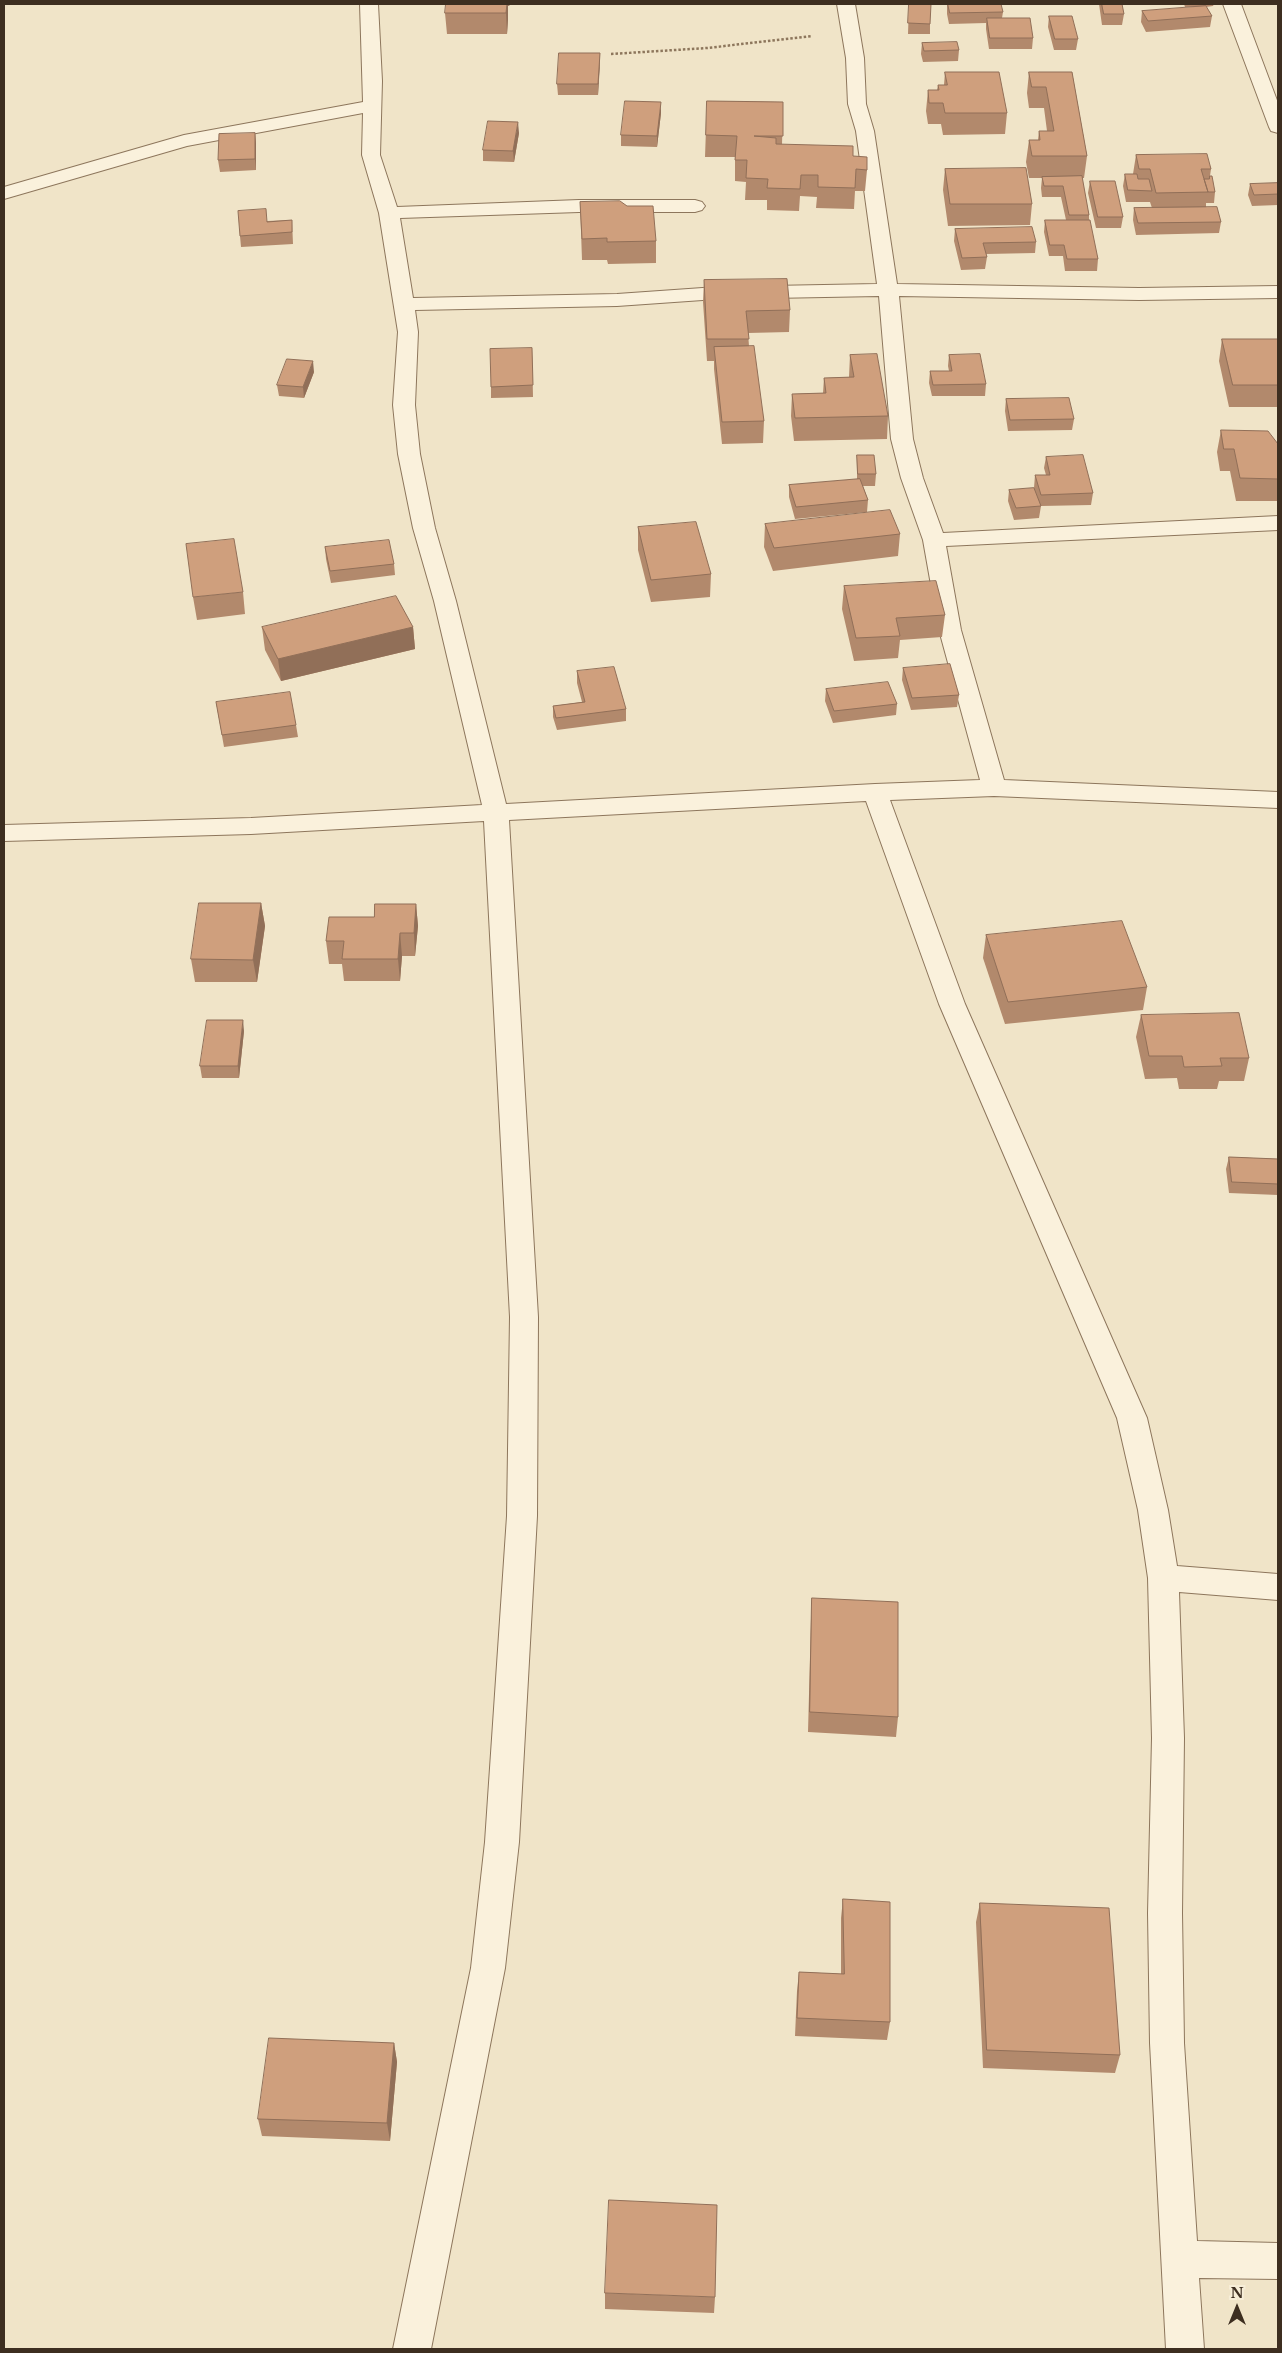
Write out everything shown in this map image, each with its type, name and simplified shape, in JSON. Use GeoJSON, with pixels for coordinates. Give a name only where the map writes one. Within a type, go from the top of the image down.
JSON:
{"type":"FeatureCollection","features":[{"type":"Feature","properties":{"kind":"street"},"geometry":{"type":"LineString","coordinates":[[369,4],[373,81],[371,155],[389,213],[402,304],[408,332],[404,405],[409,454],[424,528],[446,601],[496,813],[524,1317],[522,1516],[502,1842],[488,1968],[412,2349]]}},
{"type":"Feature","properties":{"kind":"street"},"geometry":{"type":"LineString","coordinates":[[846,4],[855,58],[858,104],[869,156],[888,290],[902,439],[912,478],[934,540],[950,630],[994,788]]}},
{"type":"Feature","properties":{"kind":"street"},"geometry":{"type":"LineString","coordinates":[[1232,4],[1278,127]]}},
{"type":"Feature","properties":{"kind":"street"},"geometry":{"type":"LineString","coordinates":[[4,193],[184,142],[372,106]]}},
{"type":"Feature","properties":{"kind":"street"},"geometry":{"type":"LineString","coordinates":[[389,213],[579,206],[695,206]]}},
{"type":"Feature","properties":{"kind":"street"},"geometry":{"type":"LineString","coordinates":[[402,304],[617,300],[717,293],[888,290],[1139,294],[1278,292]]}},
{"type":"Feature","properties":{"kind":"street"},"geometry":{"type":"LineString","coordinates":[[934,540],[1278,524]]}},
{"type":"Feature","properties":{"kind":"street"},"geometry":{"type":"LineString","coordinates":[[4,833],[251,826],[875,792],[994,788],[1278,800]]}},
{"type":"Feature","properties":{"kind":"street"},"geometry":{"type":"LineString","coordinates":[[875,792],[952,1004],[1132,1418],[1154,1510],[1163,1578],[1168,1738],[1165,1912],[1167,2042],[1185,2349]]}},
{"type":"Feature","properties":{"kind":"street"},"geometry":{"type":"LineString","coordinates":[[1163,1578],[1278,1587]]}},
{"type":"Feature","properties":{"kind":"street"},"geometry":{"type":"LineString","coordinates":[[1180,2259],[1278,2261]]}},
{"type":"Feature","properties":{"kind":"path"},"geometry":{"type":"LineString","coordinates":[[611,54],[707,48],[850,32]]}},
{"type":"Feature","properties":{"kind":"building"},"geometry":{"type":"Polygon","coordinates":[[[446,4],[507,4],[506,13],[445,13],[446,4]]]}},
{"type":"Feature","properties":{"kind":"building"},"geometry":{"type":"Polygon","coordinates":[[[909,4],[931,4],[930,24],[908,23],[909,4]]]}},
{"type":"Feature","properties":{"kind":"building"},"geometry":{"type":"Polygon","coordinates":[[[948,4],[1001,4],[1003,12],[950,13],[948,4]]]}},
{"type":"Feature","properties":{"kind":"building"},"geometry":{"type":"Polygon","coordinates":[[[1102,4],[1122,4],[1124,14],[1104,14],[1102,4]]]}},
{"type":"Feature","properties":{"kind":"building"},"geometry":{"type":"Polygon","coordinates":[[[1206,6],[1212,16],[1148,21],[1142,11],[1206,6]]]}},
{"type":"Feature","properties":{"kind":"building"},"geometry":{"type":"Polygon","coordinates":[[[1049,16],[1072,16],[1078,39],[1055,39],[1049,16]]]}},
{"type":"Feature","properties":{"kind":"building"},"geometry":{"type":"Polygon","coordinates":[[[987,18],[1030,18],[1033,38],[990,38],[987,18]]]}},
{"type":"Feature","properties":{"kind":"building"},"geometry":{"type":"Polygon","coordinates":[[[957,42],[959,50],[924,51],[922,43],[957,42]]]}},
{"type":"Feature","properties":{"kind":"building"},"geometry":{"type":"Polygon","coordinates":[[[559,53],[600,53],[598,84],[557,84],[559,53]]]}},
{"type":"Feature","properties":{"kind":"building"},"geometry":{"type":"Polygon","coordinates":[[[945,72],[999,72],[1007,113],[945,113],[943,103],[929,103],[928,90],[939,90],[938,85],[947,85],[945,72]]]}},
{"type":"Feature","properties":{"kind":"building"},"geometry":{"type":"Polygon","coordinates":[[[1029,72],[1072,72],[1087,156],[1032,156],[1029,140],[1040,140],[1039,131],[1054,131],[1046,87],[1032,87],[1029,72]]]}},
{"type":"Feature","properties":{"kind":"building"},"geometry":{"type":"Polygon","coordinates":[[[625,101],[661,102],[657,136],[621,135],[625,101]]]}},
{"type":"Feature","properties":{"kind":"building"},"geometry":{"type":"Polygon","coordinates":[[[707,101],[783,102],[783,136],[754,136],[776,138],[776,144],[853,146],[853,156],[867,157],[867,170],[856,169],[855,188],[818,187],[818,175],[801,175],[800,189],[767,188],[768,179],[746,178],[747,160],[735,160],[737,136],[706,135],[707,101]]]}},
{"type":"Feature","properties":{"kind":"building"},"geometry":{"type":"Polygon","coordinates":[[[488,121],[518,122],[513,151],[483,150],[488,121]]]}},
{"type":"Feature","properties":{"kind":"building"},"geometry":{"type":"Polygon","coordinates":[[[255,133],[255,159],[218,160],[219,134],[255,133]]]}},
{"type":"Feature","properties":{"kind":"building"},"geometry":{"type":"Polygon","coordinates":[[[1207,154],[1211,169],[1201,169],[1208,192],[1156,193],[1150,169],[1139,169],[1136,155],[1207,154]]]}},
{"type":"Feature","properties":{"kind":"building"},"geometry":{"type":"Polygon","coordinates":[[[1026,168],[1032,204],[950,204],[945,169],[1026,168]]]}},
{"type":"Feature","properties":{"kind":"building"},"geometry":{"type":"Polygon","coordinates":[[[1125,174],[1137,174],[1138,179],[1149,179],[1152,191],[1128,190],[1125,174]]]}},
{"type":"Feature","properties":{"kind":"building"},"geometry":{"type":"Polygon","coordinates":[[[1082,176],[1089,215],[1069,215],[1063,186],[1044,186],[1042,177],[1082,176]]]}},
{"type":"Feature","properties":{"kind":"building"},"geometry":{"type":"Polygon","coordinates":[[[1212,176],[1215,192],[1208,192],[1204,179],[1209,179],[1212,176]]]}},
{"type":"Feature","properties":{"kind":"building"},"geometry":{"type":"Polygon","coordinates":[[[1090,181],[1115,181],[1123,217],[1098,217],[1090,181]]]}},
{"type":"Feature","properties":{"kind":"building"},"geometry":{"type":"Polygon","coordinates":[[[1278,183],[1278,194],[1254,195],[1250,184],[1278,183]]]}},
{"type":"Feature","properties":{"kind":"building"},"geometry":{"type":"Polygon","coordinates":[[[620,201],[627,206],[653,206],[656,241],[607,242],[607,238],[582,239],[580,202],[620,201]]]}},
{"type":"Feature","properties":{"kind":"building"},"geometry":{"type":"Polygon","coordinates":[[[1217,207],[1221,222],[1138,223],[1134,208],[1217,207]]]}},
{"type":"Feature","properties":{"kind":"building"},"geometry":{"type":"Polygon","coordinates":[[[266,209],[267,222],[292,220],[292,232],[240,236],[238,211],[266,209]]]}},
{"type":"Feature","properties":{"kind":"building"},"geometry":{"type":"Polygon","coordinates":[[[1045,220],[1090,220],[1098,259],[1067,259],[1064,245],[1050,245],[1045,220]]]}},
{"type":"Feature","properties":{"kind":"building"},"geometry":{"type":"Polygon","coordinates":[[[1032,227],[1036,242],[983,243],[987,257],[962,258],[955,229],[1032,227]]]}},
{"type":"Feature","properties":{"kind":"building"},"geometry":{"type":"Polygon","coordinates":[[[787,279],[790,310],[746,311],[749,339],[707,339],[704,280],[787,279]]]}},
{"type":"Feature","properties":{"kind":"building"},"geometry":{"type":"Polygon","coordinates":[[[1222,339],[1278,339],[1278,385],[1233,385],[1222,339]]]}},
{"type":"Feature","properties":{"kind":"building"},"geometry":{"type":"Polygon","coordinates":[[[754,346],[764,421],[722,422],[714,347],[754,346]]]}},
{"type":"Feature","properties":{"kind":"building"},"geometry":{"type":"Polygon","coordinates":[[[532,348],[533,385],[491,387],[490,349],[532,348]]]}},
{"type":"Feature","properties":{"kind":"building"},"geometry":{"type":"Polygon","coordinates":[[[877,354],[888,416],[795,418],[792,394],[826,393],[824,378],[854,377],[850,355],[877,354]]]}},
{"type":"Feature","properties":{"kind":"building"},"geometry":{"type":"Polygon","coordinates":[[[980,354],[986,384],[933,385],[930,371],[952,371],[949,355],[980,354]]]}},
{"type":"Feature","properties":{"kind":"building"},"geometry":{"type":"Polygon","coordinates":[[[287,359],[313,361],[303,387],[277,385],[287,359]]]}},
{"type":"Feature","properties":{"kind":"building"},"geometry":{"type":"Polygon","coordinates":[[[1069,398],[1074,419],[1010,420],[1006,399],[1069,398]]]}},
{"type":"Feature","properties":{"kind":"building"},"geometry":{"type":"Polygon","coordinates":[[[1221,430],[1268,431],[1278,444],[1278,479],[1240,478],[1234,449],[1224,449],[1221,430]]]}},
{"type":"Feature","properties":{"kind":"building"},"geometry":{"type":"Polygon","coordinates":[[[857,455],[874,455],[876,474],[858,474],[857,455]]]}},
{"type":"Feature","properties":{"kind":"building"},"geometry":{"type":"Polygon","coordinates":[[[1083,455],[1093,493],[1041,495],[1035,475],[1050,475],[1046,457],[1083,455]]]}},
{"type":"Feature","properties":{"kind":"building"},"geometry":{"type":"Polygon","coordinates":[[[860,479],[868,500],[796,507],[789,485],[860,479]]]}},
{"type":"Feature","properties":{"kind":"building"},"geometry":{"type":"Polygon","coordinates":[[[1034,488],[1041,506],[1016,508],[1009,490],[1034,488]]]}},
{"type":"Feature","properties":{"kind":"building"},"geometry":{"type":"Polygon","coordinates":[[[890,510],[900,534],[774,548],[765,524],[890,510]]]}},
{"type":"Feature","properties":{"kind":"building"},"geometry":{"type":"Polygon","coordinates":[[[696,522],[711,574],[651,580],[638,527],[696,522]]]}},
{"type":"Feature","properties":{"kind":"building"},"geometry":{"type":"Polygon","coordinates":[[[234,539],[243,592],[193,597],[186,544],[234,539]]]}},
{"type":"Feature","properties":{"kind":"building"},"geometry":{"type":"Polygon","coordinates":[[[389,540],[394,564],[330,571],[325,547],[389,540]]]}},
{"type":"Feature","properties":{"kind":"building"},"geometry":{"type":"Polygon","coordinates":[[[936,581],[945,615],[896,618],[900,636],[856,638],[844,586],[936,581]]]}},
{"type":"Feature","properties":{"kind":"building"},"geometry":{"type":"Polygon","coordinates":[[[396,596],[413,627],[278,659],[262,627],[396,596]]]}},
{"type":"Feature","properties":{"kind":"building"},"geometry":{"type":"Polygon","coordinates":[[[950,664],[959,695],[912,698],[903,668],[950,664]]]}},
{"type":"Feature","properties":{"kind":"building"},"geometry":{"type":"Polygon","coordinates":[[[614,667],[626,709],[556,718],[553,706],[585,702],[577,671],[614,667]]]}},
{"type":"Feature","properties":{"kind":"building"},"geometry":{"type":"Polygon","coordinates":[[[888,682],[897,704],[834,711],[826,689],[888,682]]]}},
{"type":"Feature","properties":{"kind":"building"},"geometry":{"type":"Polygon","coordinates":[[[290,692],[296,725],[222,735],[216,702],[290,692]]]}},
{"type":"Feature","properties":{"kind":"building"},"geometry":{"type":"Polygon","coordinates":[[[199,903],[261,903],[253,960],[191,959],[199,903]]]}},
{"type":"Feature","properties":{"kind":"building"},"geometry":{"type":"Polygon","coordinates":[[[375,904],[416,904],[414,933],[400,933],[398,959],[342,959],[344,941],[326,941],[329,917],[374,917],[375,904]]]}},
{"type":"Feature","properties":{"kind":"building"},"geometry":{"type":"Polygon","coordinates":[[[1122,921],[1147,987],[1008,1002],[986,935],[1122,921]]]}},
{"type":"Feature","properties":{"kind":"building"},"geometry":{"type":"Polygon","coordinates":[[[1239,1013],[1249,1058],[1220,1058],[1222,1066],[1184,1067],[1182,1056],[1149,1056],[1141,1015],[1239,1013]]]}},
{"type":"Feature","properties":{"kind":"building"},"geometry":{"type":"Polygon","coordinates":[[[207,1020],[243,1020],[238,1066],[200,1066],[207,1020]]]}},
{"type":"Feature","properties":{"kind":"building"},"geometry":{"type":"Polygon","coordinates":[[[1229,1157],[1278,1159],[1278,1184],[1232,1182],[1229,1157]]]}},
{"type":"Feature","properties":{"kind":"building"},"geometry":{"type":"Polygon","coordinates":[[[812,1598],[898,1602],[898,1717],[810,1712],[812,1598]]]}},
{"type":"Feature","properties":{"kind":"building"},"geometry":{"type":"Polygon","coordinates":[[[843,1899],[890,1902],[890,2022],[797,2018],[799,1972],[844,1974],[843,1899]]]}},
{"type":"Feature","properties":{"kind":"building"},"geometry":{"type":"Polygon","coordinates":[[[980,1903],[1109,1908],[1120,2055],[987,2050],[980,1903]]]}},
{"type":"Feature","properties":{"kind":"building"},"geometry":{"type":"Polygon","coordinates":[[[269,2038],[394,2043],[387,2123],[258,2119],[269,2038]]]}},
{"type":"Feature","properties":{"kind":"building"},"geometry":{"type":"Polygon","coordinates":[[[609,2200],[717,2205],[715,2297],[605,2293],[609,2200]]]}}]}
